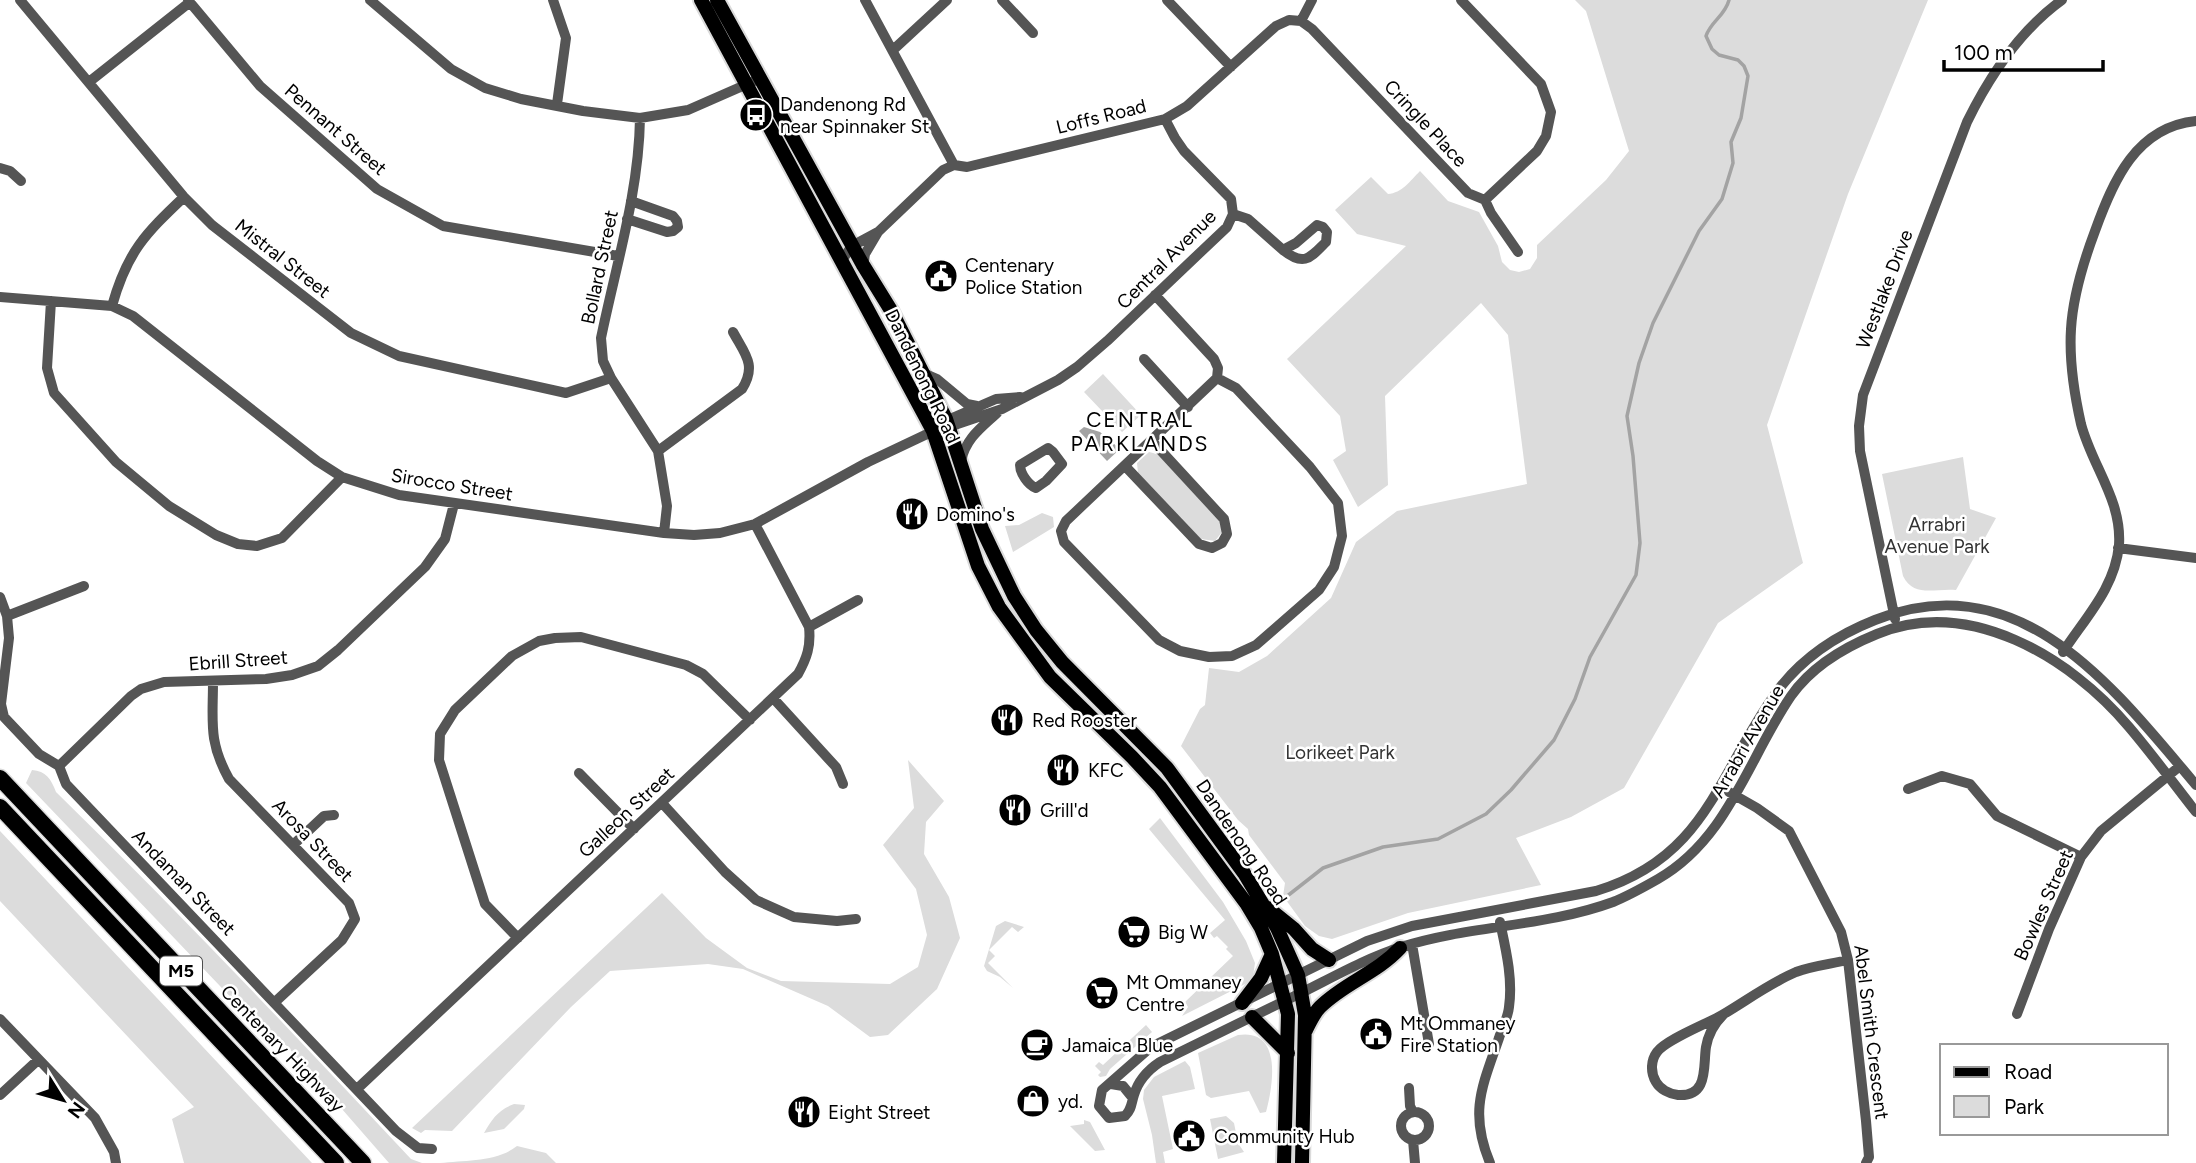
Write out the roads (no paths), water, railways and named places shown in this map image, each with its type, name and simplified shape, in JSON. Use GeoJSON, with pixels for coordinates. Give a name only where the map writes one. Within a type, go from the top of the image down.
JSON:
{"type":"FeatureCollection","features":[{"type":"Feature","properties":{"kind":"highway","name":"Centenary Highway"},"geometry":{"type":"LineString","coordinates":[[0,778],[363,1163]]}},
{"type":"Feature","properties":{"kind":"highway","name":"Centenary Highway"},"geometry":{"type":"LineString","coordinates":[[0,807],[336,1163]]}},
{"type":"Feature","properties":{"kind":"main road","name":"Dandenong Road"},"geometry":{"type":"LineString","coordinates":[[701,0],[933,431],[978,566],[999,607],[1050,677],[1160,787],[1247,903],[1272,954],[1281,984],[1279,1004],[1288,1014],[1284,1163]]}},
{"type":"Feature","properties":{"kind":"main road","name":"Dandenong Road"},"geometry":{"type":"LineString","coordinates":[[717,0],[852,246],[892,312],[948,424],[982,529],[1005,580],[1036,630],[1062,662],[1167,768],[1244,873],[1293,960],[1302,992],[1306,1030],[1302,1163]]}},
{"type":"Feature","properties":{"kind":"main road"},"geometry":{"type":"LineString","coordinates":[[1262,902],[1294,929],[1312,949],[1329,960]]}},
{"type":"Feature","properties":{"kind":"main road"},"geometry":{"type":"LineString","coordinates":[[1306,1030],[1318,1008],[1343,987],[1386,963],[1406,946]]}},
{"type":"Feature","properties":{"kind":"main road"},"geometry":{"type":"LineString","coordinates":[[1242,1003],[1261,978],[1272,954]]}},
{"type":"Feature","properties":{"kind":"main road"},"geometry":{"type":"LineString","coordinates":[[1252,1017],[1288,1053]]}},
{"type":"Feature","properties":{"kind":"street","name":"Mistral Street"},"geometry":{"type":"LineString","coordinates":[[20,0],[184,197],[212,225],[351,333],[399,356],[565,393],[586,388],[611,377]]}},
{"type":"Feature","properties":{"kind":"street"},"geometry":{"type":"LineString","coordinates":[[370,0],[451,69],[485,88],[520,99],[639,118],[688,110],[761,78]]}},
{"type":"Feature","properties":{"kind":"street"},"geometry":{"type":"LineString","coordinates":[[553,0],[566,38],[556,104]]}},
{"type":"Feature","properties":{"kind":"street"},"geometry":{"type":"LineString","coordinates":[[842,260],[852,246],[878,232],[943,170],[954,165],[865,0]]}},
{"type":"Feature","properties":{"kind":"street"},"geometry":{"type":"LineString","coordinates":[[893,50],[947,0]]}},
{"type":"Feature","properties":{"kind":"street"},"geometry":{"type":"LineString","coordinates":[[1002,0],[1033,33]]}},
{"type":"Feature","properties":{"kind":"street"},"geometry":{"type":"LineString","coordinates":[[1167,0],[1231,67]]}},
{"type":"Feature","properties":{"kind":"street"},"geometry":{"type":"LineString","coordinates":[[1301,21],[1312,0]]}},
{"type":"Feature","properties":{"kind":"street"},"geometry":{"type":"LineString","coordinates":[[1461,0],[1541,84],[1551,112],[1546,136],[1536,151],[1486,200]]}},
{"type":"Feature","properties":{"kind":"street","name":"Westlake Drive"},"geometry":{"type":"LineString","coordinates":[[1896,626],[1860,451],[1859,426],[1863,396],[1960,141],[1982,92],[2014,45],[2062,0]]}},
{"type":"Feature","properties":{"kind":"street"},"geometry":{"type":"LineString","coordinates":[[89,82],[189,1]]}},
{"type":"Feature","properties":{"kind":"street","name":"Pennant Street"},"geometry":{"type":"LineString","coordinates":[[189,1],[260,86],[377,189],[443,226],[618,256]]}},
{"type":"Feature","properties":{"kind":"street","name":"Loffs Road"},"geometry":{"type":"LineString","coordinates":[[954,165],[967,167],[1165,119],[1187,106],[1276,26],[1289,20],[1301,21]]}},
{"type":"Feature","properties":{"kind":"street","name":"Cringle Place"},"geometry":{"type":"LineString","coordinates":[[1301,21],[1312,29],[1468,193],[1486,200],[1491,214],[1518,252]]}},
{"type":"Feature","properties":{"kind":"street","name":"Bollard Street"},"geometry":{"type":"LineString","coordinates":[[639,118],[639,147],[631,201],[601,338],[603,361],[611,377],[658,451],[667,506],[664,533]]}},
{"type":"Feature","properties":{"kind":"street","name":"Central Avenue"},"geometry":{"type":"LineString","coordinates":[[961,461],[969,438],[1002,409],[1077,367],[1227,227],[1233,214],[1231,200],[1184,151],[1165,119]]}},
{"type":"Feature","properties":{"kind":"street"},"geometry":{"type":"LineString","coordinates":[[2056,664],[2106,591],[2118,548],[2116,510],[2085,437],[2071,368],[2073,307],[2087,251],[2119,172],[2129,158],[2147,140],[2182,122],[2196,121]]}},
{"type":"Feature","properties":{"kind":"street"},"geometry":{"type":"LineString","coordinates":[[0,168],[10,171],[21,181]]}},
{"type":"Feature","properties":{"kind":"street"},"geometry":{"type":"LineString","coordinates":[[112,306],[119,281],[132,252],[149,230],[184,197]]}},
{"type":"Feature","properties":{"kind":"street"},"geometry":{"type":"LineString","coordinates":[[627,219],[667,232],[678,227],[673,216],[631,201]]}},
{"type":"Feature","properties":{"kind":"street"},"geometry":{"type":"LineString","coordinates":[[1233,214],[1248,219],[1283,250]]}},
{"type":"Feature","properties":{"kind":"street"},"geometry":{"type":"LineString","coordinates":[[863,265],[865,254],[878,232]]}},
{"type":"Feature","properties":{"kind":"street"},"geometry":{"type":"LineString","coordinates":[[1155,295],[1214,359],[1217,378],[1066,521],[1061,531],[1064,542],[1159,640],[1180,652],[1209,657],[1232,656],[1256,645],[1319,590],[1334,567],[1342,536],[1338,503],[1310,467],[1236,388],[1217,378]]}},
{"type":"Feature","properties":{"kind":"street","name":"Sirocco Street"},"geometry":{"type":"LineString","coordinates":[[0,298],[112,306],[133,316],[317,461],[342,477],[399,495],[454,504],[664,533],[720,533],[755,524],[868,462],[933,431]]}},
{"type":"Feature","properties":{"kind":"street"},"geometry":{"type":"LineString","coordinates":[[51,301],[47,368],[54,393],[116,462],[169,506],[216,535],[238,544],[257,546],[282,538],[342,477]]}},
{"type":"Feature","properties":{"kind":"street"},"geometry":{"type":"LineString","coordinates":[[658,451],[742,389],[748,380],[751,366],[733,332]]}},
{"type":"Feature","properties":{"kind":"street"},"geometry":{"type":"LineString","coordinates":[[1140,356],[1188,407]]}},
{"type":"Feature","properties":{"kind":"street"},"geometry":{"type":"LineString","coordinates":[[921,372],[937,379],[967,404],[978,406]]}},
{"type":"Feature","properties":{"kind":"street","name":"Central Avenue"},"geometry":{"type":"LineString","coordinates":[[933,431],[996,399],[1025,396]]}},
{"type":"Feature","properties":{"kind":"street","name":"Central Avenue"},"geometry":{"type":"LineString","coordinates":[[948,424],[1002,409]]}},
{"type":"Feature","properties":{"kind":"street"},"geometry":{"type":"LineString","coordinates":[[1125,466],[1199,544],[1212,548],[1222,543],[1227,534],[1224,519],[1152,442]]}},
{"type":"Feature","properties":{"kind":"street","name":"Ebrill Street"},"geometry":{"type":"LineString","coordinates":[[59,766],[141,689],[164,682],[266,679],[292,675],[318,666],[431,561],[445,539],[454,504]]}},
{"type":"Feature","properties":{"kind":"street"},"geometry":{"type":"LineString","coordinates":[[755,524],[809,627],[858,600]]}},
{"type":"Feature","properties":{"kind":"street"},"geometry":{"type":"LineString","coordinates":[[2118,548],[2196,558]]}},
{"type":"Feature","properties":{"kind":"street"},"geometry":{"type":"LineString","coordinates":[[7,616],[84,586]]}},
{"type":"Feature","properties":{"kind":"street","name":"Andaman Street"},"geometry":{"type":"LineString","coordinates":[[0,597],[7,616],[9,638],[1,704],[4,717],[38,754],[59,766],[66,784],[405,1139],[418,1148],[432,1149]]}},
{"type":"Feature","properties":{"kind":"street","name":"Arrabri Avenue"},"geometry":{"type":"LineString","coordinates":[[1111,1084],[1150,1047],[1367,942],[1401,929],[1588,893],[1637,875],[1659,861],[1690,833],[1721,787],[1777,692],[1803,663],[1842,635],[1894,612],[1928,606],[1962,606],[1991,611],[2027,625],[2102,677],[2196,785]]}},
{"type":"Feature","properties":{"kind":"street","name":"Arrabri Avenue"},"geometry":{"type":"LineString","coordinates":[[1132,1097],[1147,1071],[1160,1062],[1302,992],[1406,946],[1431,938],[1576,912],[1614,902],[1659,878],[1686,859],[1711,834],[1774,722],[1794,692],[1821,666],[1850,645],[1896,626],[1928,621],[1965,623],[2000,632],[2056,664],[2083,683],[2121,718],[2196,812]]}},
{"type":"Feature","properties":{"kind":"street","name":"Galleon Street"},"geometry":{"type":"LineString","coordinates":[[357,1089],[797,674],[807,658],[811,640],[809,627]]}},
{"type":"Feature","properties":{"kind":"street"},"geometry":{"type":"LineString","coordinates":[[518,938],[485,904],[439,760],[438,748],[446,721],[502,665],[512,656],[539,641],[581,637],[695,669],[750,720]]}},
{"type":"Feature","properties":{"kind":"street","name":"Arosa Street"},"geometry":{"type":"LineString","coordinates":[[213,681],[213,738],[217,757],[229,779],[349,903],[355,919],[342,940],[275,1002]]}},
{"type":"Feature","properties":{"kind":"street"},"geometry":{"type":"LineString","coordinates":[[773,698],[836,768],[843,784]]}},
{"type":"Feature","properties":{"kind":"street","name":"Bowles Street"},"geometry":{"type":"LineString","coordinates":[[2017,1014],[2049,929],[2081,857],[2101,831],[2180,766]]}},
{"type":"Feature","properties":{"kind":"street"},"geometry":{"type":"LineString","coordinates":[[579,773],[634,830]]}},
{"type":"Feature","properties":{"kind":"street"},"geometry":{"type":"LineString","coordinates":[[1908,789],[1942,776],[1970,784],[1997,816],[2081,857]]}},
{"type":"Feature","properties":{"kind":"street","name":"Abel Smith Crescent"},"geometry":{"type":"LineString","coordinates":[[1721,787],[1789,831],[1837,920],[1848,960],[1866,1121],[1869,1157],[1866,1163]]}},
{"type":"Feature","properties":{"kind":"street"},"geometry":{"type":"LineString","coordinates":[[662,803],[725,872],[756,900],[794,917],[837,921],[856,919]]}},
{"type":"Feature","properties":{"kind":"street"},"geometry":{"type":"LineString","coordinates":[[293,845],[324,816],[334,815]]}},
{"type":"Feature","properties":{"kind":"street"},"geometry":{"type":"LineString","coordinates":[[1490,1163],[1483,1146],[1478,1120],[1481,1086],[1509,1009],[1509,964],[1498,909]]}},
{"type":"Feature","properties":{"kind":"street"},"geometry":{"type":"LineString","coordinates":[[1406,946],[1429,1044]]}},
{"type":"Feature","properties":{"kind":"street"},"geometry":{"type":"LineString","coordinates":[[1723,1015],[1709,1036],[1705,1053],[1706,1070],[1700,1085],[1682,1095],[1662,1089],[1656,1083],[1652,1071],[1653,1060],[1658,1051],[1798,971],[1848,960]]}},
{"type":"Feature","properties":{"kind":"street"},"geometry":{"type":"LineString","coordinates":[[0,1019],[95,1118],[114,1152],[116,1163]]}},
{"type":"Feature","properties":{"kind":"street"},"geometry":{"type":"LineString","coordinates":[[0,1095],[38,1060]]}},
{"type":"Feature","properties":{"kind":"street"},"geometry":{"type":"LineString","coordinates":[[1111,1084],[1124,1086],[1132,1097],[1132,1108],[1125,1116],[1115,1119],[1109,1118],[1101,1111],[1098,1101],[1102,1090],[1111,1084]]}},
{"type":"Feature","properties":{"kind":"street"},"geometry":{"type":"LineString","coordinates":[[1409,1088],[1413,1112]]}},
{"type":"Feature","properties":{"kind":"street"},"geometry":{"type":"LineString","coordinates":[[1413,1112],[1422,1114],[1429,1125],[1424,1137],[1413,1140],[1404,1134],[1401,1125],[1405,1116],[1413,1112]]}},
{"type":"Feature","properties":{"kind":"street"},"geometry":{"type":"LineString","coordinates":[[1413,1140],[1415,1163]]}},
{"type":"Feature","properties":{"kind":"waterway"},"geometry":{"type":"LineString","coordinates":[[1286,897],[1323,868],[1383,847],[1438,839],[1486,814],[1511,790],[1554,740],[1575,699],[1590,657],[1636,575],[1640,543],[1627,416],[1639,363],[1653,323],[1699,231],[1722,199],[1733,163],[1731,142],[1741,118],[1748,76],[1738,60],[1719,55],[1712,49],[1706,36],[1729,0]]}},
{"type":"Feature","properties":{"kind":"place","name":"Dandenong Rd near Spinnaker St"},"geometry":{"type":"Point","coordinates":[756,115]}},
{"type":"Feature","properties":{"kind":"place","name":"Centenary Police Station"},"geometry":{"type":"Point","coordinates":[941,276]}},
{"type":"Feature","properties":{"kind":"place","name":"Domino's"},"geometry":{"type":"Point","coordinates":[912,514]}},
{"type":"Feature","properties":{"kind":"place","name":"Red Rooster"},"geometry":{"type":"Point","coordinates":[1007,720]}},
{"type":"Feature","properties":{"kind":"place","name":"KFC"},"geometry":{"type":"Point","coordinates":[1063,770]}},
{"type":"Feature","properties":{"kind":"place","name":"Grill'd"},"geometry":{"type":"Point","coordinates":[1015,810]}},
{"type":"Feature","properties":{"kind":"place","name":"Big W"},"geometry":{"type":"Point","coordinates":[1134,932]}},
{"type":"Feature","properties":{"kind":"place","name":"Mt Ommaney Centre"},"geometry":{"type":"Point","coordinates":[1102,993]}},
{"type":"Feature","properties":{"kind":"place","name":"Mt Ommaney Fire Station"},"geometry":{"type":"Point","coordinates":[1376,1034]}},
{"type":"Feature","properties":{"kind":"place","name":"Jamaica Blue"},"geometry":{"type":"Point","coordinates":[1037,1045]}},
{"type":"Feature","properties":{"kind":"place","name":"yd."},"geometry":{"type":"Point","coordinates":[1033,1101]}},
{"type":"Feature","properties":{"kind":"place","name":"Eight Street"},"geometry":{"type":"Point","coordinates":[804,1112]}},
{"type":"Feature","properties":{"kind":"place","name":"Community Hub"},"geometry":{"type":"Point","coordinates":[1189,1136]}},
{"type":"Feature","properties":{"kind":"district","name":"CENTRAL PARKLANDS"},"geometry":{"type":"Point","coordinates":[1140,432]}},
{"type":"Feature","properties":{"kind":"park label","name":"Arrabri Avenue Park"},"geometry":{"type":"Point","coordinates":[1937,535]}},
{"type":"Feature","properties":{"kind":"park label","name":"Lorikeet Park"},"geometry":{"type":"Point","coordinates":[1340,752]}}]}
